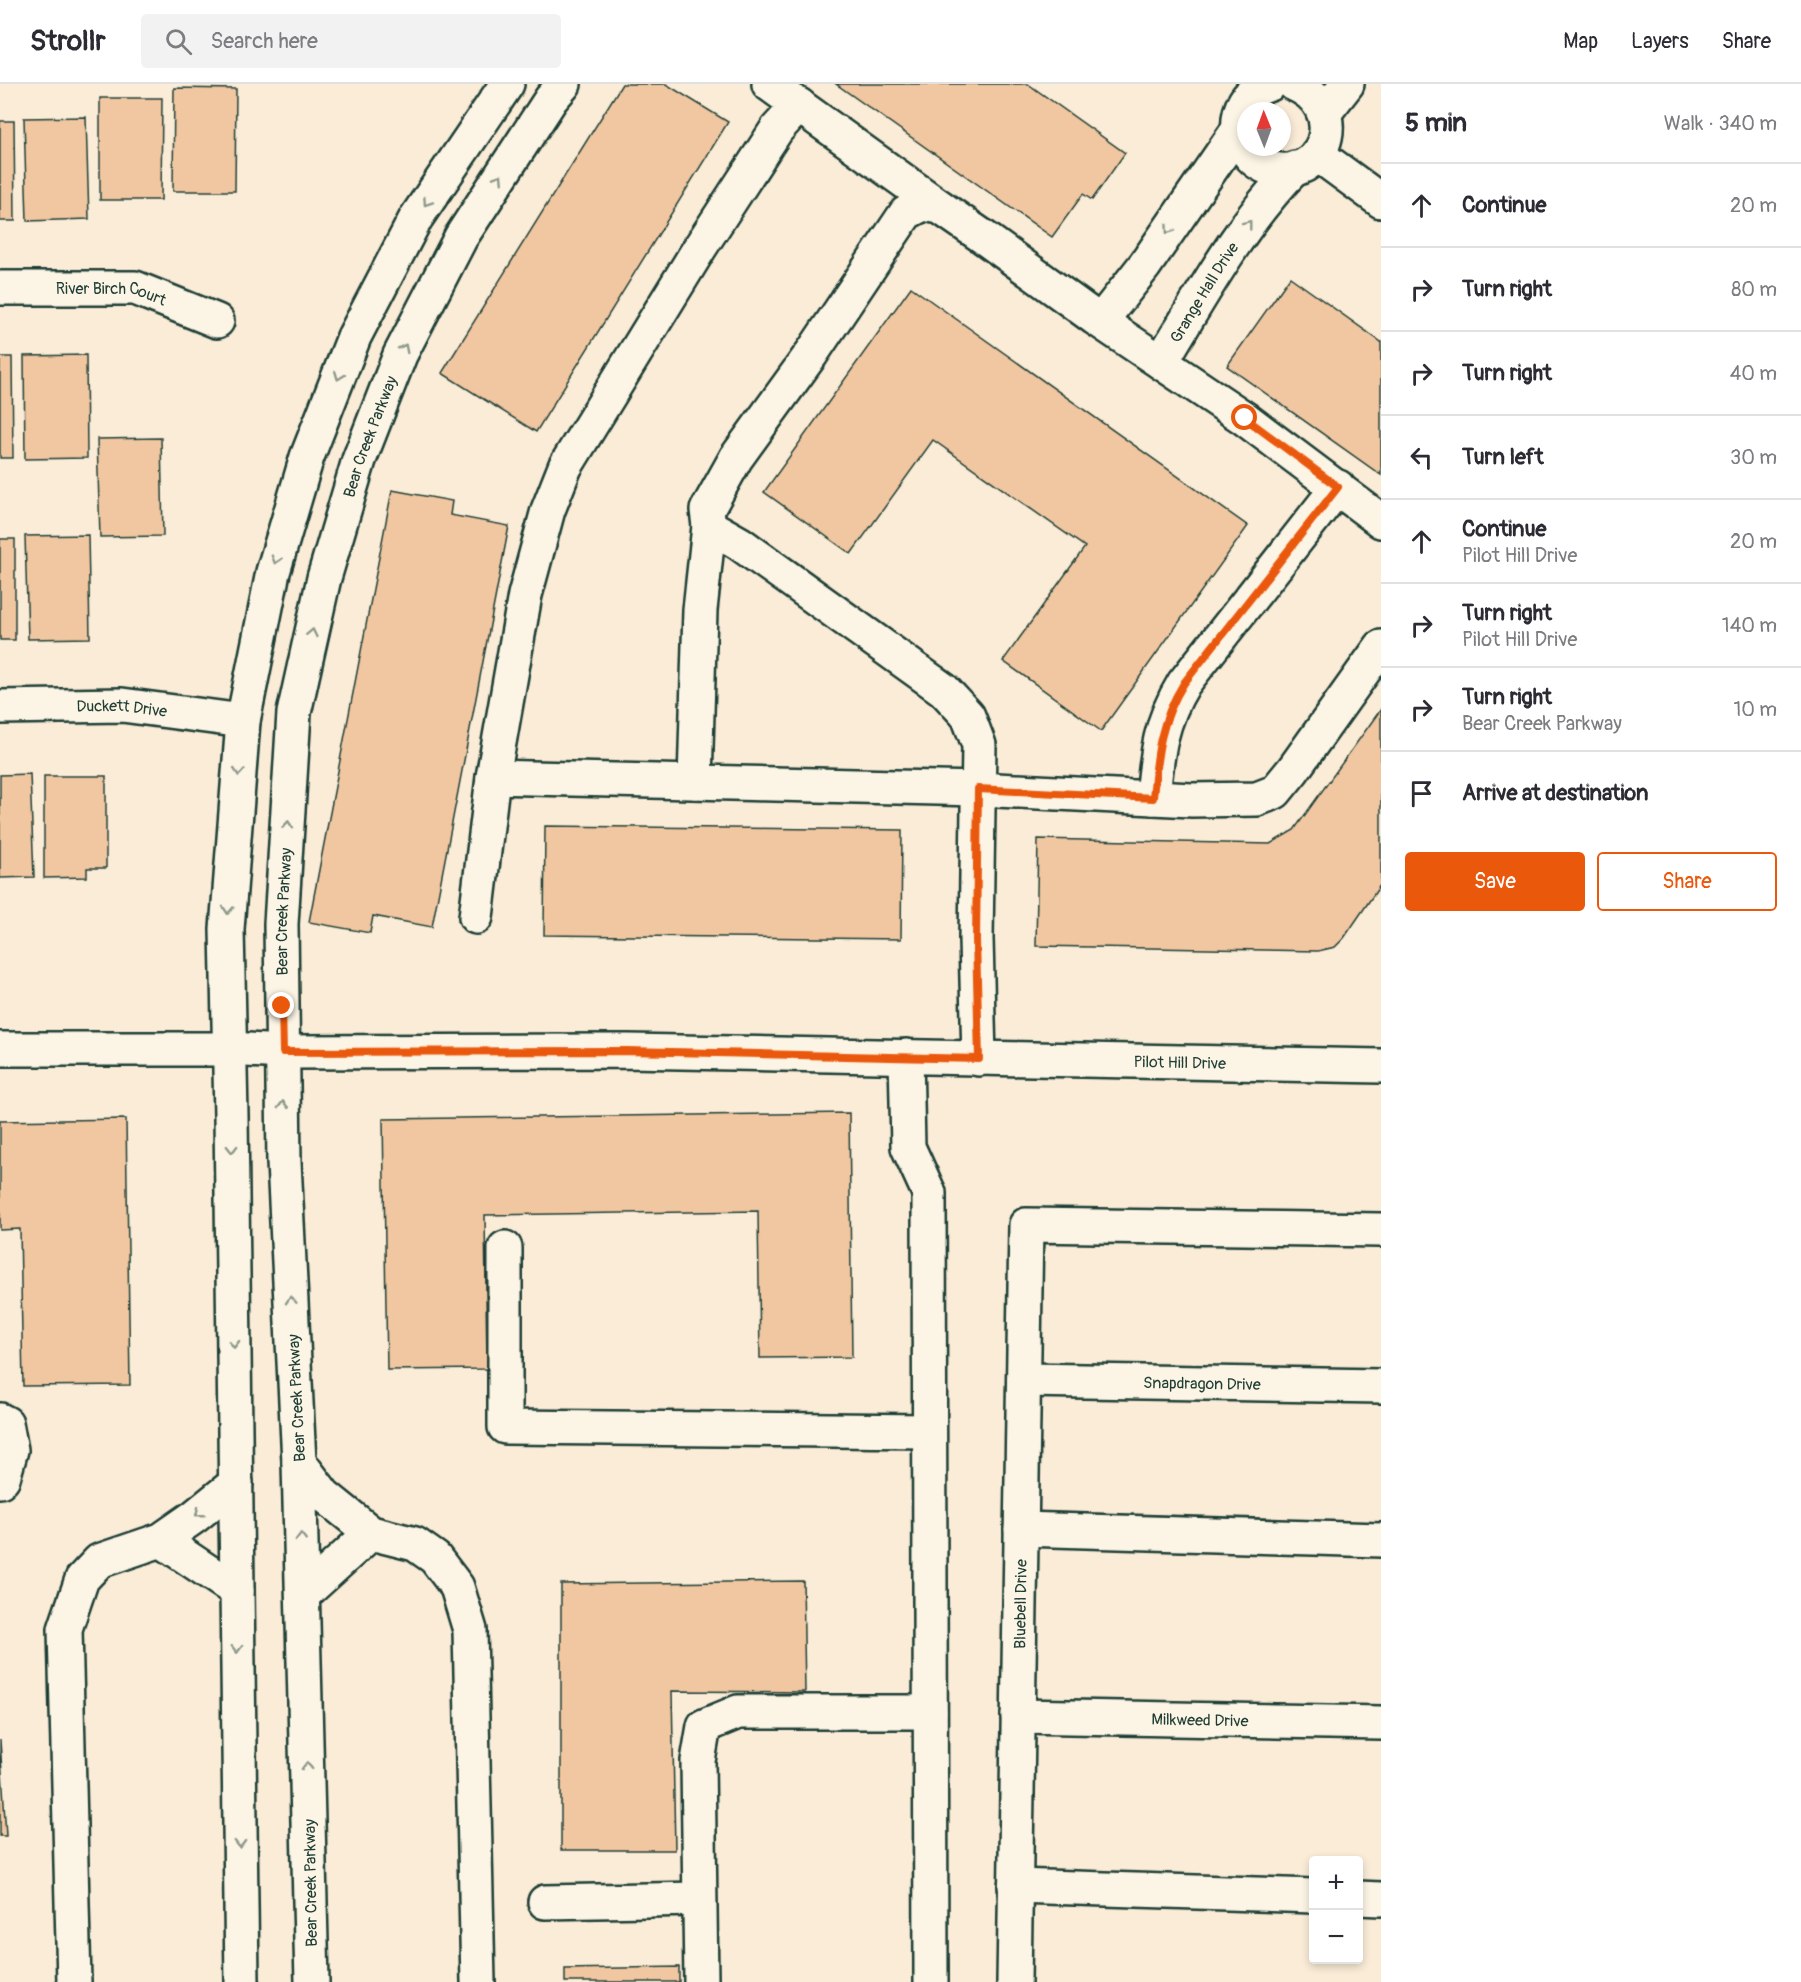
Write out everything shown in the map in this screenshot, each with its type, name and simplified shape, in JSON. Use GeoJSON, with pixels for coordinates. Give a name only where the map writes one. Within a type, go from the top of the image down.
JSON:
{"type":"FeatureCollection","features":[{"type":"Feature","properties":{"kind":"street"},"geometry":{"type":"LineString","coordinates":[[242,1982],[227,929],[243,721],[273,572],[307,458],[354,337],[416,218],[507,84]]}},
{"type":"Feature","properties":{"kind":"street","name":"Bear Creek Parkway"},"geometry":{"type":"LineString","coordinates":[[312,1982],[299,1461],[284,1162],[281,924],[294,713],[324,578],[359,460],[400,355],[461,237],[551,99],[564,84]]}},
{"type":"Feature","properties":{"kind":"street","name":"Grange Hall Drive"},"geometry":{"type":"LineString","coordinates":[[768,84],[1098,320],[1161,362],[1236,240],[1278,185],[1306,161],[1324,141],[1325,112]]}},
{"type":"Feature","properties":{"kind":"street"},"geometry":{"type":"LineString","coordinates":[[1294,84],[1312,94],[1325,112],[1347,84]]}},
{"type":"Feature","properties":{"kind":"street"},"geometry":{"type":"LineString","coordinates":[[1245,102],[1254,87]]}},
{"type":"Feature","properties":{"kind":"street"},"geometry":{"type":"LineString","coordinates":[[476,917],[493,777],[525,595],[548,510],[565,467],[699,249],[777,129],[799,105]]}},
{"type":"Feature","properties":{"kind":"street"},"geometry":{"type":"LineString","coordinates":[[1098,320],[1144,266],[1237,131]]}},
{"type":"Feature","properties":{"kind":"street"},"geometry":{"type":"LineString","coordinates":[[1249,156],[1270,168],[1283,170],[1306,161],[1381,201]]}},
{"type":"Feature","properties":{"kind":"street"},"geometry":{"type":"LineString","coordinates":[[695,782],[700,610],[709,526],[707,510],[736,458],[812,353],[906,213],[923,204],[940,207]]}},
{"type":"Feature","properties":{"kind":"street","name":"River Birch Court"},"geometry":{"type":"LineString","coordinates":[[0,288],[135,288],[218,321]]}},
{"type":"Feature","properties":{"kind":"street"},"geometry":{"type":"LineString","coordinates":[[1161,362],[1245,418],[1381,520]]}},
{"type":"Feature","properties":{"kind":"street"},"geometry":{"type":"LineString","coordinates":[[1153,798],[1159,742],[1173,701],[1184,683],[1338,487]]}},
{"type":"Feature","properties":{"kind":"street"},"geometry":{"type":"LineString","coordinates":[[709,526],[740,543],[944,690],[968,716],[979,745],[976,939],[979,1059]]}},
{"type":"Feature","properties":{"kind":"street"},"geometry":{"type":"LineString","coordinates":[[493,777],[978,789],[1192,800],[1257,800],[1275,792],[1293,770],[1381,647]]}},
{"type":"Feature","properties":{"kind":"street","name":"Duckett Drive"},"geometry":{"type":"LineString","coordinates":[[0,707],[122,705],[243,721]]}},
{"type":"Feature","properties":{"kind":"street","name":"Pilot Hill Drive"},"geometry":{"type":"LineString","coordinates":[[0,1049],[229,1049],[283,1052],[627,1051],[1381,1066]]}},
{"type":"Feature","properties":{"kind":"street"},"geometry":{"type":"LineString","coordinates":[[906,1056],[908,1147],[929,1193],[931,1982]]}},
{"type":"Feature","properties":{"kind":"street","name":"Bluebell Drive"},"geometry":{"type":"LineString","coordinates":[[1014,1982],[1026,1225],[1381,1230]]}},
{"type":"Feature","properties":{"kind":"street"},"geometry":{"type":"LineString","coordinates":[[505,1248],[505,1427],[928,1431]]}},
{"type":"Feature","properties":{"kind":"street","name":"Snapdragon Drive"},"geometry":{"type":"LineString","coordinates":[[1024,1380],[1381,1386]]}},
{"type":"Feature","properties":{"kind":"street"},"geometry":{"type":"LineString","coordinates":[[0,1420],[6,1423],[10,1450],[3,1478],[0,1481]]}},
{"type":"Feature","properties":{"kind":"street"},"geometry":{"type":"LineString","coordinates":[[299,1461],[324,1495],[371,1533],[415,1544],[435,1558],[457,1587],[470,1630],[478,1982]]}},
{"type":"Feature","properties":{"kind":"street"},"geometry":{"type":"LineString","coordinates":[[74,1982],[65,1629],[82,1580],[99,1561],[161,1540],[236,1483]]}},
{"type":"Feature","properties":{"kind":"street"},"geometry":{"type":"LineString","coordinates":[[1021,1529],[1381,1540]]}},
{"type":"Feature","properties":{"kind":"street"},"geometry":{"type":"LineString","coordinates":[[303,1595],[371,1533]]}},
{"type":"Feature","properties":{"kind":"street"},"geometry":{"type":"LineString","coordinates":[[161,1540],[237,1591]]}},
{"type":"Feature","properties":{"kind":"street"},"geometry":{"type":"LineString","coordinates":[[701,1982],[698,1761],[704,1726],[738,1712],[930,1712]]}},
{"type":"Feature","properties":{"kind":"street","name":"Milkweed Drive"},"geometry":{"type":"LineString","coordinates":[[1018,1716],[1381,1723]]}},
{"type":"Feature","properties":{"kind":"street"},"geometry":{"type":"LineString","coordinates":[[1015,1886],[1309,1896]]}},
{"type":"Feature","properties":{"kind":"street"},"geometry":{"type":"LineString","coordinates":[[1363,1898],[1381,1899]]}},
{"type":"Feature","properties":{"kind":"street"},"geometry":{"type":"LineString","coordinates":[[545,1902],[699,1899]]}},
{"type":"Feature","properties":{"kind":"building"},"geometry":{"type":"Polygon","coordinates":[[[622,84],[666,84],[728,122],[536,432],[442,373],[622,84]]]}},
{"type":"Feature","properties":{"kind":"building"},"geometry":{"type":"Polygon","coordinates":[[[836,84],[1028,84],[1125,153],[1092,200],[1083,194],[1052,237],[836,84]]]}},
{"type":"Feature","properties":{"kind":"building"},"geometry":{"type":"Polygon","coordinates":[[[174,88],[236,89],[235,191],[173,191],[174,88]]]}},
{"type":"Feature","properties":{"kind":"building"},"geometry":{"type":"Polygon","coordinates":[[[100,98],[162,98],[161,200],[100,200],[100,98]]]}},
{"type":"Feature","properties":{"kind":"building"},"geometry":{"type":"Polygon","coordinates":[[[86,117],[89,219],[27,221],[24,118],[86,117]]]}},
{"type":"Feature","properties":{"kind":"building"},"geometry":{"type":"Polygon","coordinates":[[[0,121],[14,121],[15,221],[0,221],[0,121]]]}},
{"type":"Feature","properties":{"kind":"building"},"geometry":{"type":"Polygon","coordinates":[[[1290,277],[1381,342],[1381,475],[1227,366],[1290,277]]]}},
{"type":"Feature","properties":{"kind":"building"},"geometry":{"type":"Polygon","coordinates":[[[911,287],[1248,526],[1101,731],[1003,661],[1085,547],[933,440],[851,554],[764,492],[911,287]]]}},
{"type":"Feature","properties":{"kind":"building"},"geometry":{"type":"Polygon","coordinates":[[[86,355],[87,458],[25,459],[24,356],[86,355]]]}},
{"type":"Feature","properties":{"kind":"building"},"geometry":{"type":"Polygon","coordinates":[[[0,357],[12,357],[13,458],[0,458],[0,357]]]}},
{"type":"Feature","properties":{"kind":"building"},"geometry":{"type":"Polygon","coordinates":[[[161,438],[163,536],[100,537],[97,439],[161,438]]]}},
{"type":"Feature","properties":{"kind":"building"},"geometry":{"type":"Polygon","coordinates":[[[392,490],[452,501],[450,515],[509,526],[432,927],[373,916],[370,933],[309,922],[392,490]]]}},
{"type":"Feature","properties":{"kind":"building"},"geometry":{"type":"Polygon","coordinates":[[[88,535],[90,638],[28,639],[25,536],[88,535]]]}},
{"type":"Feature","properties":{"kind":"building"},"geometry":{"type":"Polygon","coordinates":[[[0,539],[15,539],[15,640],[0,640],[0,539]]]}},
{"type":"Feature","properties":{"kind":"building"},"geometry":{"type":"Polygon","coordinates":[[[1381,709],[1381,884],[1344,938],[1335,947],[1318,951],[1036,946],[1038,839],[1270,844],[1294,830],[1381,709]]]}},
{"type":"Feature","properties":{"kind":"building"},"geometry":{"type":"Polygon","coordinates":[[[30,774],[34,877],[0,878],[0,775],[30,774]]]}},
{"type":"Feature","properties":{"kind":"building"},"geometry":{"type":"Polygon","coordinates":[[[44,776],[106,776],[106,868],[87,868],[87,877],[44,878],[44,776]]]}},
{"type":"Feature","properties":{"kind":"building"},"geometry":{"type":"Polygon","coordinates":[[[545,826],[902,830],[901,939],[544,935],[545,826]]]}},
{"type":"Feature","properties":{"kind":"building"},"geometry":{"type":"Polygon","coordinates":[[[849,1113],[852,1357],[760,1358],[758,1211],[485,1215],[487,1369],[387,1370],[383,1119],[849,1113]]]}},
{"type":"Feature","properties":{"kind":"building"},"geometry":{"type":"Polygon","coordinates":[[[126,1119],[130,1385],[23,1386],[20,1229],[0,1230],[0,1121],[126,1119]]]}},
{"type":"Feature","properties":{"kind":"building"},"geometry":{"type":"Polygon","coordinates":[[[803,1581],[805,1692],[672,1691],[675,1850],[561,1850],[561,1584],[803,1581]]]}},
{"type":"Feature","properties":{"kind":"building"},"geometry":{"type":"Polygon","coordinates":[[[0,1740],[6,1836],[0,1836],[0,1740]]]}},
{"type":"Feature","properties":{"kind":"building"},"geometry":{"type":"Polygon","coordinates":[[[679,1967],[679,1982],[565,1982],[565,1969],[679,1967]]]}},
{"type":"Feature","properties":{"kind":"route"},"geometry":{"type":"LineString","coordinates":[[282,1006],[283,1052],[627,1051],[979,1059],[976,939],[978,789],[1153,798],[1159,742],[1173,701],[1184,683],[1338,487],[1245,418]]}}]}
